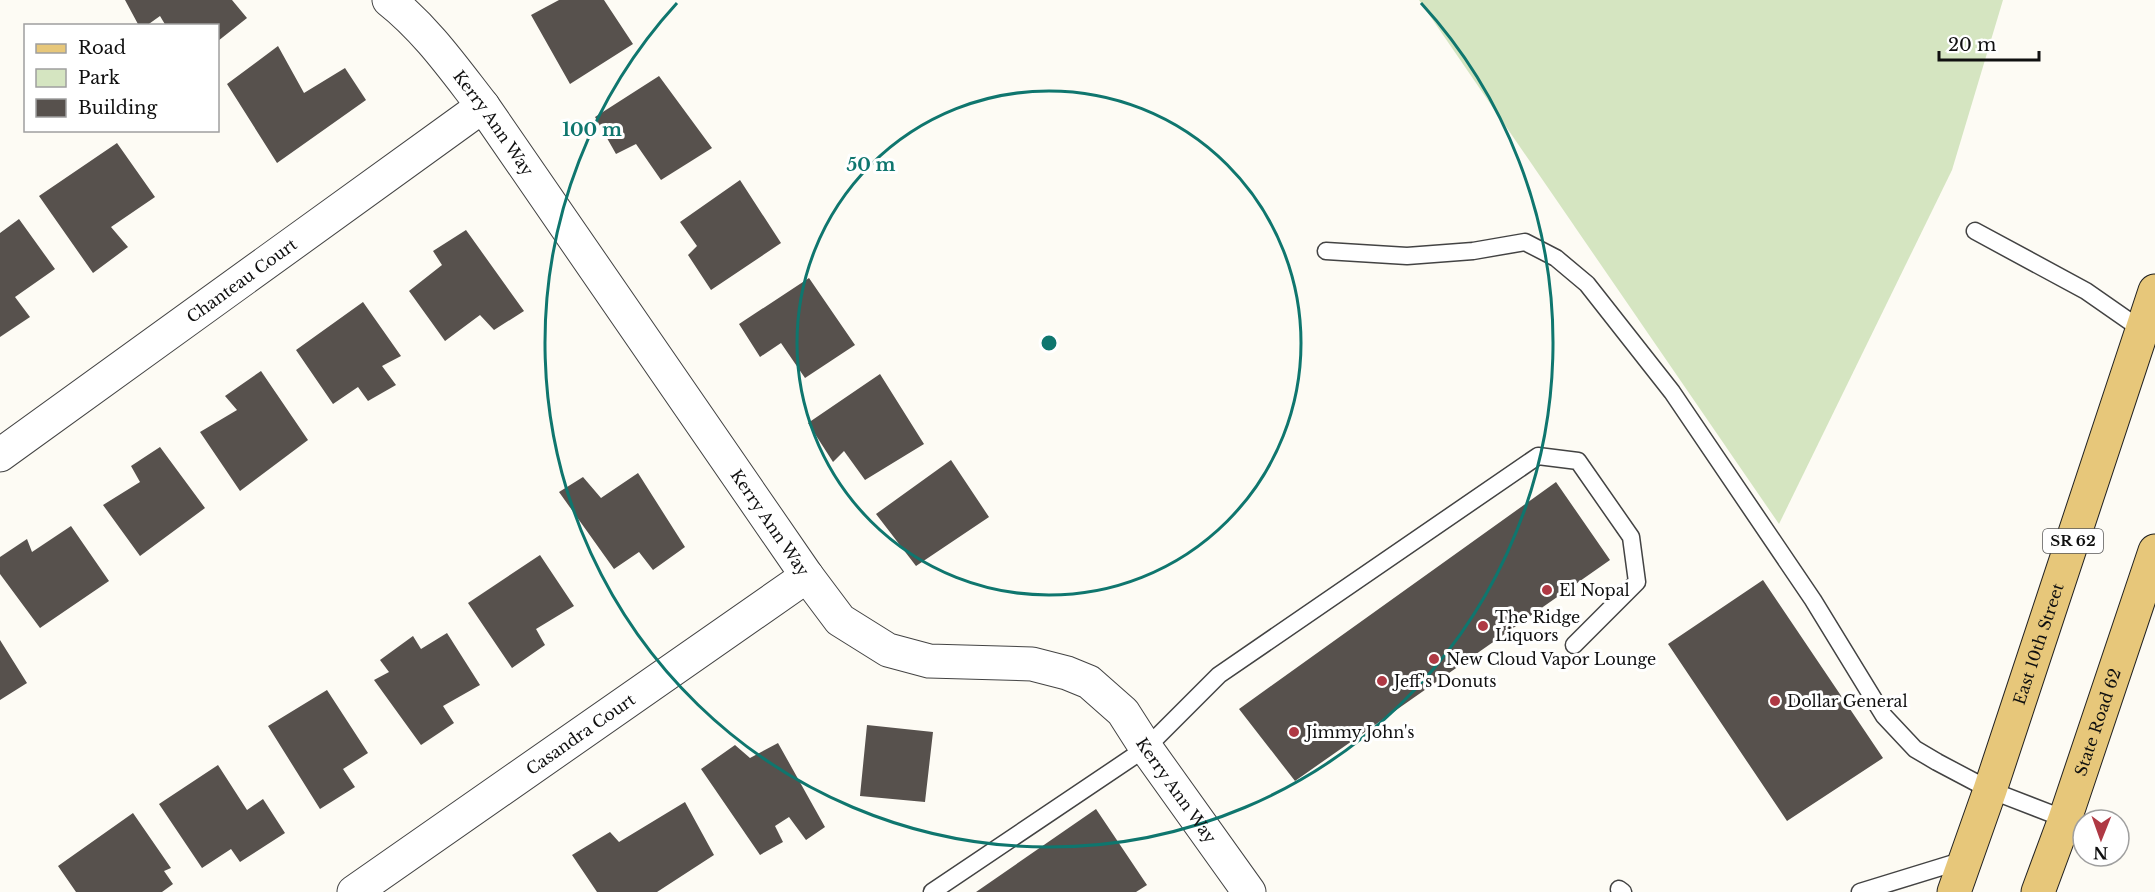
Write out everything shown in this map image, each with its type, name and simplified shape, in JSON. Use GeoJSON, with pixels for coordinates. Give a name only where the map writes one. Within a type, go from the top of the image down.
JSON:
{"type":"FeatureCollection","features":[{"type":"Feature","properties":{"kind":"main road","name":"East 10th Street"},"geometry":{"type":"LineString","coordinates":[[1953,892],[1990,790],[2155,291]]}},
{"type":"Feature","properties":{"kind":"main road","name":"State Road 62"},"geometry":{"type":"LineString","coordinates":[[2038,892],[2065,819],[2155,551]]}},
{"type":"Feature","properties":{"kind":"street","name":"Kerry Ann Way"},"geometry":{"type":"LineString","coordinates":[[389,0],[434,43],[483,106],[807,576],[840,620],[888,650],[929,661],[1032,664],[1067,673],[1089,682],[1123,712],[1146,748],[1249,892]]}},
{"type":"Feature","properties":{"kind":"street","name":"Chanteau Court"},"geometry":{"type":"LineString","coordinates":[[0,455],[483,106]]}},
{"type":"Feature","properties":{"kind":"street","name":"Casandra Court"},"geometry":{"type":"LineString","coordinates":[[354,892],[807,576]]}},
{"type":"Feature","properties":{"kind":"lane"},"geometry":{"type":"LineString","coordinates":[[1975,231],[2086,291],[2142,330]]}},
{"type":"Feature","properties":{"kind":"lane"},"geometry":{"type":"LineString","coordinates":[[1326,251],[1407,256],[1525,243],[1556,258],[1587,284],[1672,392],[1813,600],[1884,716],[1916,749],[1990,790],[2065,819]]}},
{"type":"Feature","properties":{"kind":"lane"},"geometry":{"type":"LineString","coordinates":[[932,892],[1146,748],[1219,675],[1538,456],[1578,461],[1631,537],[1637,582],[1574,645]]}},
{"type":"Feature","properties":{"kind":"lane"},"geometry":{"type":"LineString","coordinates":[[1860,892],[1964,860]]}},
{"type":"Feature","properties":{"kind":"green space"},"geometry":{"type":"Polygon","coordinates":[[[1419,0],[2003,0],[1952,170],[1779,524],[1419,0]]]}},
{"type":"Feature","properties":{"kind":"building"},"geometry":{"type":"Polygon","coordinates":[[[125,0],[232,0],[247,18],[219,40],[219,24],[165,24],[160,16],[149,24],[138,24],[125,0]]]}},
{"type":"Feature","properties":{"kind":"building"},"geometry":{"type":"Polygon","coordinates":[[[559,0],[604,0],[633,44],[570,84],[531,15],[559,0]]]}},
{"type":"Feature","properties":{"kind":"building"},"geometry":{"type":"Polygon","coordinates":[[[278,46],[304,93],[345,68],[366,100],[277,163],[227,84],[278,46]]]}},
{"type":"Feature","properties":{"kind":"building"},"geometry":{"type":"Polygon","coordinates":[[[659,76],[712,148],[661,180],[636,144],[616,154],[595,117],[659,76]]]}},
{"type":"Feature","properties":{"kind":"building"},"geometry":{"type":"Polygon","coordinates":[[[117,143],[155,197],[111,227],[128,247],[93,273],[39,196],[117,143]]]}},
{"type":"Feature","properties":{"kind":"building"},"geometry":{"type":"Polygon","coordinates":[[[740,180],[781,243],[711,290],[688,255],[697,246],[680,222],[740,180]]]}},
{"type":"Feature","properties":{"kind":"building"},"geometry":{"type":"Polygon","coordinates":[[[19,219],[55,269],[15,297],[30,317],[0,337],[0,233],[19,219]]]}},
{"type":"Feature","properties":{"kind":"building"},"geometry":{"type":"Polygon","coordinates":[[[466,230],[524,311],[494,330],[480,315],[445,341],[409,291],[442,265],[433,251],[466,230]]]}},
{"type":"Feature","properties":{"kind":"building"},"geometry":{"type":"Polygon","coordinates":[[[809,278],[855,345],[805,378],[781,343],[760,357],[739,324],[809,278]]]}},
{"type":"Feature","properties":{"kind":"building"},"geometry":{"type":"Polygon","coordinates":[[[363,302],[401,356],[382,366],[396,385],[368,401],[358,387],[333,404],[296,350],[363,302]]]}},
{"type":"Feature","properties":{"kind":"building"},"geometry":{"type":"Polygon","coordinates":[[[261,371],[308,440],[240,491],[200,432],[237,410],[225,396],[261,371]]]}},
{"type":"Feature","properties":{"kind":"building"},"geometry":{"type":"Polygon","coordinates":[[[880,374],[924,444],[865,480],[844,451],[833,462],[808,423],[880,374]]]}},
{"type":"Feature","properties":{"kind":"building"},"geometry":{"type":"Polygon","coordinates":[[[160,447],[205,508],[140,556],[103,505],[140,482],[131,466],[160,447]]]}},
{"type":"Feature","properties":{"kind":"building"},"geometry":{"type":"Polygon","coordinates":[[[951,460],[989,517],[916,566],[876,514],[951,460]]]}},
{"type":"Feature","properties":{"kind":"building"},"geometry":{"type":"Polygon","coordinates":[[[638,473],[685,547],[653,570],[639,552],[614,569],[559,492],[583,477],[601,498],[638,473]]]}},
{"type":"Feature","properties":{"kind":"building"},"geometry":{"type":"Polygon","coordinates":[[[1556,482],[1610,560],[1295,781],[1239,709],[1556,482]]]}},
{"type":"Feature","properties":{"kind":"building"},"geometry":{"type":"Polygon","coordinates":[[[71,526],[109,581],[40,628],[0,574],[0,557],[27,539],[32,552],[71,526]]]}},
{"type":"Feature","properties":{"kind":"building"},"geometry":{"type":"Polygon","coordinates":[[[540,555],[574,606],[536,629],[545,645],[512,668],[468,603],[540,555]]]}},
{"type":"Feature","properties":{"kind":"building","name":"Dollar General"},"geometry":{"type":"Polygon","coordinates":[[[1763,580],[1883,758],[1787,821],[1668,644],[1763,580]]]}},
{"type":"Feature","properties":{"kind":"building"},"geometry":{"type":"Polygon","coordinates":[[[447,633],[480,685],[443,706],[454,723],[421,745],[374,680],[389,672],[380,660],[413,636],[421,649],[447,633]]]}},
{"type":"Feature","properties":{"kind":"building"},"geometry":{"type":"Polygon","coordinates":[[[0,640],[27,683],[0,700],[0,640]]]}},
{"type":"Feature","properties":{"kind":"building"},"geometry":{"type":"Polygon","coordinates":[[[327,690],[368,753],[343,769],[355,787],[320,809],[268,726],[327,690]]]}},
{"type":"Feature","properties":{"kind":"building"},"geometry":{"type":"Polygon","coordinates":[[[867,725],[933,732],[925,802],[860,796],[867,725]]]}},
{"type":"Feature","properties":{"kind":"building"},"geometry":{"type":"Polygon","coordinates":[[[778,743],[825,827],[806,840],[789,817],[775,826],[783,842],[760,855],[701,769],[735,745],[750,758],[778,743]]]}},
{"type":"Feature","properties":{"kind":"building"},"geometry":{"type":"Polygon","coordinates":[[[218,765],[247,810],[263,799],[285,833],[240,862],[231,849],[202,868],[159,804],[218,765]]]}},
{"type":"Feature","properties":{"kind":"building"},"geometry":{"type":"Polygon","coordinates":[[[685,802],[714,855],[657,892],[597,892],[572,855],[610,832],[619,842],[685,802]]]}},
{"type":"Feature","properties":{"kind":"building"},"geometry":{"type":"Polygon","coordinates":[[[1096,809],[1147,885],[1136,892],[976,892],[1096,809]]]}},
{"type":"Feature","properties":{"kind":"building"},"geometry":{"type":"Polygon","coordinates":[[[133,813],[171,868],[164,871],[173,884],[162,892],[76,892],[58,866],[133,813]]]}},
{"type":"Feature","properties":{"kind":"place","name":"El Nopal"},"geometry":{"type":"Point","coordinates":[1547,590]}},
{"type":"Feature","properties":{"kind":"place","name":"The Ridge Liquors"},"geometry":{"type":"Point","coordinates":[1483,626]}},
{"type":"Feature","properties":{"kind":"place","name":"New Cloud Vapor Lounge"},"geometry":{"type":"Point","coordinates":[1434,659]}},
{"type":"Feature","properties":{"kind":"place","name":"Jeff's Donuts"},"geometry":{"type":"Point","coordinates":[1382,681]}},
{"type":"Feature","properties":{"kind":"place","name":"Dollar General"},"geometry":{"type":"Point","coordinates":[1775,701]}},
{"type":"Feature","properties":{"kind":"place","name":"Jimmy John's"},"geometry":{"type":"Point","coordinates":[1294,732]}}]}
